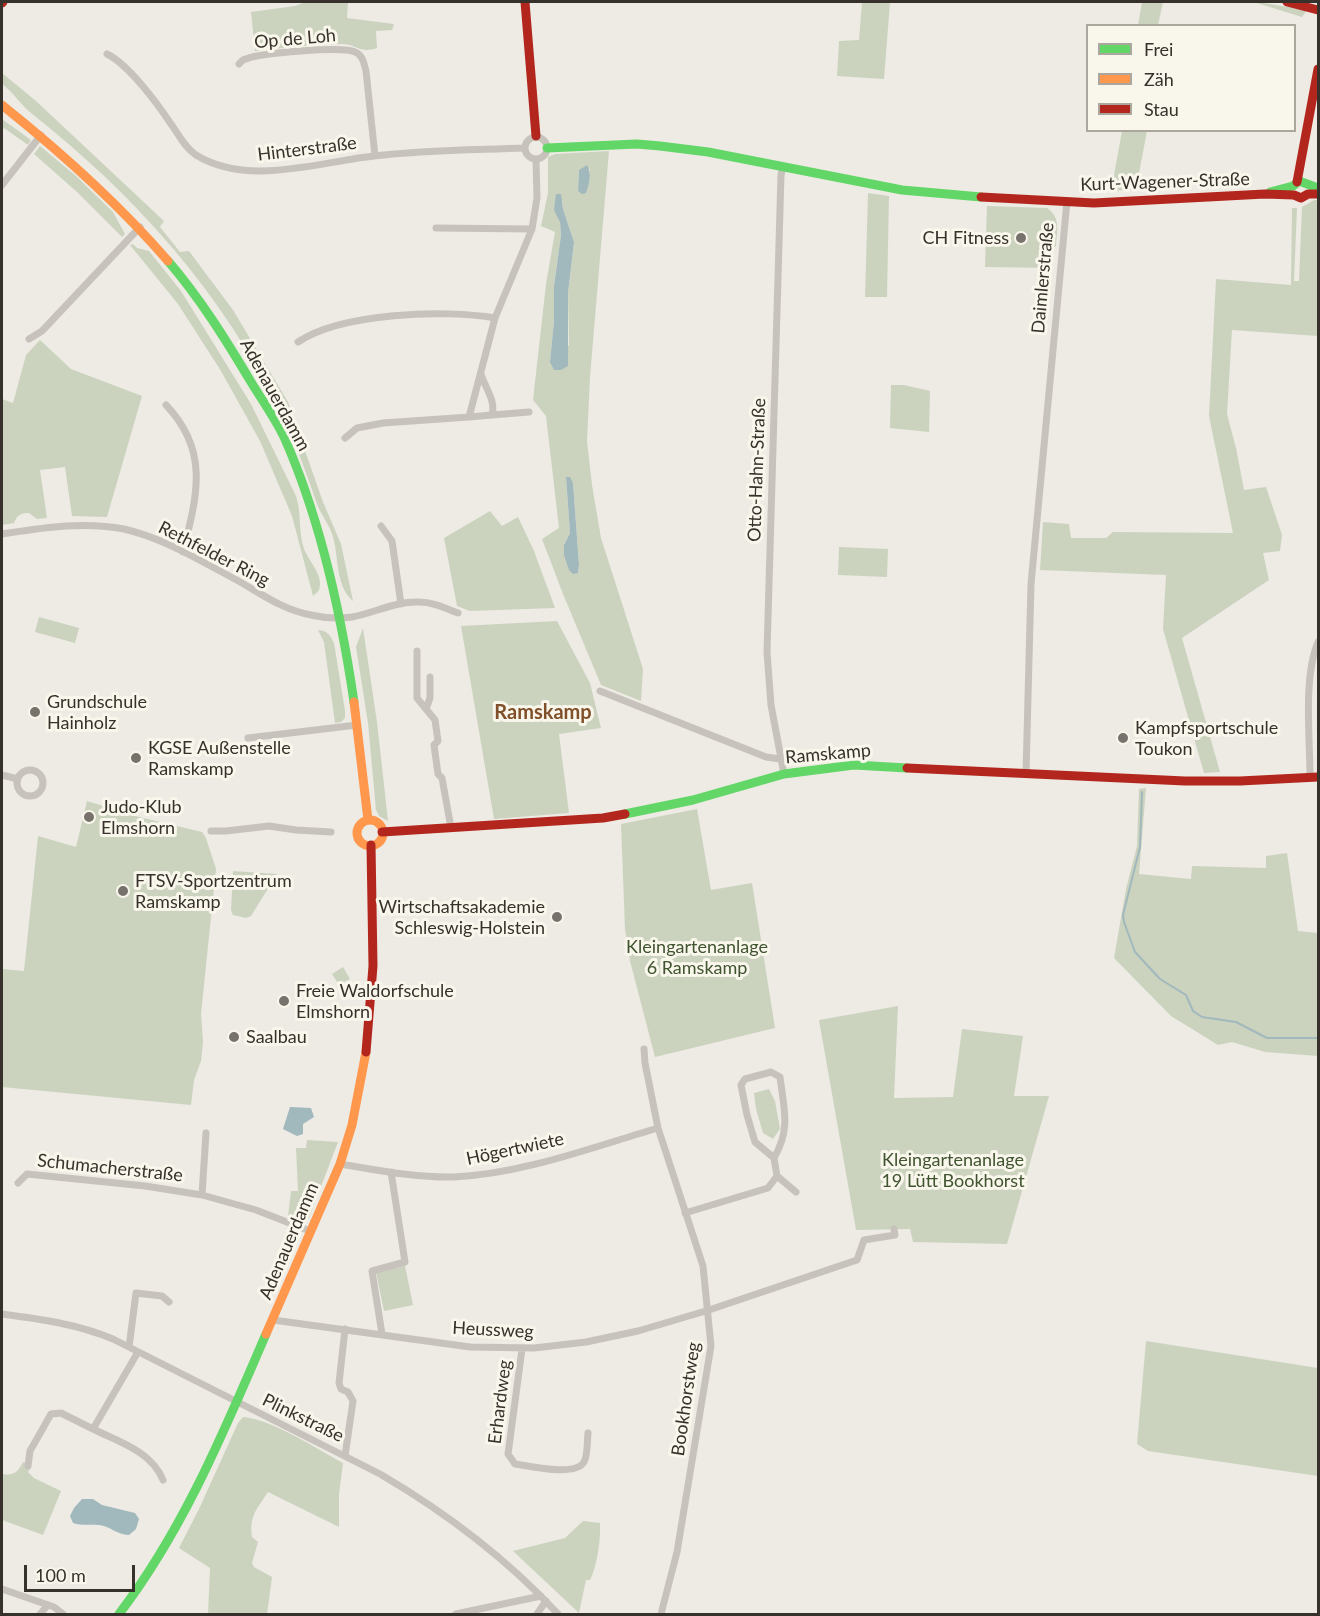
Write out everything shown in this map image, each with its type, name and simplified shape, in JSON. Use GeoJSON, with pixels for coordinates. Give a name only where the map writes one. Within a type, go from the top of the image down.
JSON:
{"type":"FeatureCollection","features":[{"type":"Feature","properties":{"kind":"street"},"geometry":{"type":"LineString","coordinates":[[525,2],[536,136]]}},
{"type":"Feature","properties":{"kind":"street"},"geometry":{"type":"LineString","coordinates":[[1287,2],[1318,10]]}},
{"type":"Feature","properties":{"kind":"street","name":"Op de Loh"},"geometry":{"type":"LineString","coordinates":[[238,64],[244,59],[281,53],[354,51],[362,58],[366,71],[375,156]]}},
{"type":"Feature","properties":{"kind":"street","name":"Hinterstraße"},"geometry":{"type":"LineString","coordinates":[[107,54],[118,60],[158,106],[188,149],[208,162],[242,171],[264,171],[375,156],[524,148]]}},
{"type":"Feature","properties":{"kind":"street"},"geometry":{"type":"LineString","coordinates":[[1303,188],[1304,151],[1318,69]]}},
{"type":"Feature","properties":{"kind":"street","name":"Adenauerdamm"},"geometry":{"type":"LineString","coordinates":[[2,105],[92,179],[140,227],[192,290],[240,361],[286,442],[321,542],[339,618],[357,725],[368,820],[360,825],[357,833],[360,841],[371,845],[375,935],[371,1020],[362,1082],[340,1164],[273,1320],[183,1517],[119,1614]]}},
{"type":"Feature","properties":{"kind":"street"},"geometry":{"type":"LineString","coordinates":[[2,185],[41,135]]}},
{"type":"Feature","properties":{"kind":"street"},"geometry":{"type":"LineString","coordinates":[[536,136],[545,141],[548,148],[543,157],[536,159],[526,155],[524,148],[526,141],[536,136]]}},
{"type":"Feature","properties":{"kind":"street","name":"Daimlerstraße"},"geometry":{"type":"LineString","coordinates":[[548,148],[637,144],[660,146],[783,166],[902,190],[1067,201],[1031,584],[1026,773]]}},
{"type":"Feature","properties":{"kind":"street"},"geometry":{"type":"LineString","coordinates":[[469,417],[495,318],[532,229],[537,198],[536,159]]}},
{"type":"Feature","properties":{"kind":"street","name":"Otto-Hahn-Straße"},"geometry":{"type":"LineString","coordinates":[[783,166],[780,184],[767,652],[770,698],[784,774]]}},
{"type":"Feature","properties":{"kind":"street","name":"Kurt-Wagener-Straße"},"geometry":{"type":"LineString","coordinates":[[1067,201],[1102,203],[1264,194],[1303,188],[1318,194]]}},
{"type":"Feature","properties":{"kind":"street"},"geometry":{"type":"LineString","coordinates":[[29,339],[42,331],[140,227]]}},
{"type":"Feature","properties":{"kind":"street"},"geometry":{"type":"LineString","coordinates":[[436,228],[532,229]]}},
{"type":"Feature","properties":{"kind":"street"},"geometry":{"type":"LineString","coordinates":[[298,342],[312,332],[346,322],[375,317],[427,315],[495,318]]}},
{"type":"Feature","properties":{"kind":"street"},"geometry":{"type":"LineString","coordinates":[[480,372],[493,402],[492,415]]}},
{"type":"Feature","properties":{"kind":"street"},"geometry":{"type":"LineString","coordinates":[[166,405],[177,417],[190,442],[196,461],[197,487],[183,552]]}},
{"type":"Feature","properties":{"kind":"street"},"geometry":{"type":"LineString","coordinates":[[345,438],[357,428],[383,423],[529,412]]}},
{"type":"Feature","properties":{"kind":"street","name":"Rethfelder Ring"},"geometry":{"type":"LineString","coordinates":[[2,534],[65,525],[97,525],[141,534],[183,552],[294,612],[313,616],[339,618],[417,602],[434,603],[458,613]]}},
{"type":"Feature","properties":{"kind":"street"},"geometry":{"type":"LineString","coordinates":[[381,526],[392,541],[401,604]]}},
{"type":"Feature","properties":{"kind":"street"},"geometry":{"type":"LineString","coordinates":[[1314,777],[1309,677],[1312,658],[1318,642]]}},
{"type":"Feature","properties":{"kind":"street"},"geometry":{"type":"LineString","coordinates":[[417,651],[417,698],[435,720],[438,741],[434,745],[438,774],[442,778],[451,828]]}},
{"type":"Feature","properties":{"kind":"street"},"geometry":{"type":"LineString","coordinates":[[426,709],[430,698],[430,677]]}},
{"type":"Feature","properties":{"kind":"street","name":"Ramskamp"},"geometry":{"type":"LineString","coordinates":[[600,691],[766,757],[780,759]]}},
{"type":"Feature","properties":{"kind":"street"},"geometry":{"type":"LineString","coordinates":[[248,738],[357,725]]}},
{"type":"Feature","properties":{"kind":"street","name":"Ramskamp"},"geometry":{"type":"LineString","coordinates":[[382,832],[550,823],[615,817],[693,801],[784,774],[854,765],[1214,781],[1314,777]]}},
{"type":"Feature","properties":{"kind":"street"},"geometry":{"type":"LineString","coordinates":[[2,775],[18,779]]}},
{"type":"Feature","properties":{"kind":"street"},"geometry":{"type":"LineString","coordinates":[[368,820],[376,822],[382,832],[380,840],[371,845]]}},
{"type":"Feature","properties":{"kind":"street"},"geometry":{"type":"LineString","coordinates":[[211,831],[236,831],[269,826],[331,832]]}},
{"type":"Feature","properties":{"kind":"street","name":"Bookhorstweg"},"geometry":{"type":"LineString","coordinates":[[644,1049],[658,1128],[703,1266],[711,1346],[677,1552],[660,1614]]}},
{"type":"Feature","properties":{"kind":"street"},"geometry":{"type":"LineString","coordinates":[[774,1158],[755,1142],[741,1085],[745,1079],[771,1071],[780,1077],[786,1124],[783,1143],[774,1158],[777,1176],[796,1192]]}},
{"type":"Feature","properties":{"kind":"street","name":"Högertwiete"},"geometry":{"type":"LineString","coordinates":[[340,1164],[391,1172],[451,1177],[488,1173],[544,1161],[658,1128]]}},
{"type":"Feature","properties":{"kind":"street","name":"Schumacherstraße"},"geometry":{"type":"LineString","coordinates":[[202,1195],[207,1133]]}},
{"type":"Feature","properties":{"kind":"street"},"geometry":{"type":"LineString","coordinates":[[381,1334],[372,1271],[405,1262],[391,1172]]}},
{"type":"Feature","properties":{"kind":"street","name":"Schumacherstraße"},"geometry":{"type":"LineString","coordinates":[[18,1183],[27,1174],[145,1186],[202,1195],[262,1212],[310,1231]]}},
{"type":"Feature","properties":{"kind":"street"},"geometry":{"type":"LineString","coordinates":[[686,1213],[768,1188],[777,1176]]}},
{"type":"Feature","properties":{"kind":"street","name":"Heussweg"},"geometry":{"type":"LineString","coordinates":[[273,1320],[470,1347],[522,1349],[586,1342],[638,1331],[709,1310],[857,1260],[864,1240],[895,1235],[894,1229]]}},
{"type":"Feature","properties":{"kind":"street"},"geometry":{"type":"LineString","coordinates":[[129,1347],[136,1293],[162,1296],[169,1302]]}},
{"type":"Feature","properties":{"kind":"street","name":"Plinkstraße"},"geometry":{"type":"LineString","coordinates":[[2,1314],[80,1327],[96,1332],[345,1456],[416,1495],[482,1544],[558,1614]]}},
{"type":"Feature","properties":{"kind":"street"},"geometry":{"type":"LineString","coordinates":[[345,1329],[339,1383],[353,1401],[345,1456]]}},
{"type":"Feature","properties":{"kind":"street","name":"Erhardweg"},"geometry":{"type":"LineString","coordinates":[[522,1349],[508,1454],[515,1464],[563,1470],[578,1467],[584,1461],[588,1433]]}},
{"type":"Feature","properties":{"kind":"street"},"geometry":{"type":"LineString","coordinates":[[93,1429],[138,1352]]}},
{"type":"Feature","properties":{"kind":"street"},"geometry":{"type":"LineString","coordinates":[[28,1466],[30,1451],[51,1414],[61,1413],[143,1454],[159,1469],[163,1480]]}},
{"type":"Feature","properties":{"kind":"street"},"geometry":{"type":"LineString","coordinates":[[2,1589],[54,1607],[63,1614]]}},
{"type":"Feature","properties":{"kind":"street"},"geometry":{"type":"LineString","coordinates":[[456,1614],[543,1599]]}},
{"type":"Feature","properties":{"kind":"street"},"geometry":{"type":"LineString","coordinates":[[537,1614],[543,1599]]}},
{"type":"Feature","properties":{"kind":"street"},"geometry":{"type":"LineString","coordinates":[[40,1614],[48,1605]]}},
{"type":"Feature","properties":{"kind":"green space"},"geometry":{"type":"Polygon","coordinates":[[[306,2],[348,2],[347,18],[394,24],[392,30],[376,31],[377,48],[370,50],[341,44],[255,51],[251,12],[295,6],[306,2]]]}},
{"type":"Feature","properties":{"kind":"green space"},"geometry":{"type":"Polygon","coordinates":[[[862,2],[890,3],[884,79],[837,76],[839,41],[859,40],[862,2]]]}},
{"type":"Feature","properties":{"kind":"green space"},"geometry":{"type":"Polygon","coordinates":[[[1142,2],[1163,2],[1158,24],[1138,24],[1142,2]]]}},
{"type":"Feature","properties":{"kind":"green space"},"geometry":{"type":"Polygon","coordinates":[[[1257,2],[1307,10],[1302,17],[1257,2]]]}},
{"type":"Feature","properties":{"kind":"green space"},"geometry":{"type":"Polygon","coordinates":[[[2,73],[36,101],[164,221],[160,227],[180,252],[189,251],[233,310],[288,402],[323,502],[341,544],[353,601],[347,595],[340,579],[332,533],[317,504],[291,434],[257,367],[231,326],[203,286],[140,212],[105,177],[27,109],[2,84],[2,73]]]}},
{"type":"Feature","properties":{"kind":"green space"},"geometry":{"type":"Polygon","coordinates":[[[2,119],[31,140],[28,145],[4,128],[2,131],[2,119]]]}},
{"type":"Feature","properties":{"kind":"green space"},"geometry":{"type":"Polygon","coordinates":[[[1122,132],[1147,132],[1136,189],[1111,191],[1122,132]]]}},
{"type":"Feature","properties":{"kind":"green space"},"geometry":{"type":"Polygon","coordinates":[[[40,146],[76,176],[113,212],[125,234],[122,237],[77,192],[34,154],[40,146]]]}},
{"type":"Feature","properties":{"kind":"green space"},"geometry":{"type":"Polygon","coordinates":[[[609,151],[590,377],[587,441],[601,538],[643,669],[641,701],[601,685],[542,539],[559,528],[546,416],[533,400],[546,284],[555,232],[541,226],[548,193],[548,157],[555,154],[609,151]],[[590,169],[579,170],[578,191],[586,193],[590,169]],[[562,200],[561,235],[554,286],[554,321],[550,362],[569,345],[568,293],[574,242],[562,200]],[[566,477],[570,533],[564,545],[578,573],[573,483],[566,477]]]}},
{"type":"Feature","properties":{"kind":"green space"},"geometry":{"type":"Polygon","coordinates":[[[868,193],[889,196],[887,297],[865,297],[868,193]]]}},
{"type":"Feature","properties":{"kind":"green space"},"geometry":{"type":"Polygon","coordinates":[[[1318,200],[1318,336],[1232,330],[1227,414],[1244,490],[1266,487],[1282,535],[1280,551],[1263,553],[1269,580],[1182,638],[1220,772],[1204,773],[1163,629],[1166,575],[1040,570],[1043,522],[1069,524],[1071,538],[1106,538],[1113,532],[1233,533],[1209,416],[1216,279],[1291,285],[1292,208],[1297,208],[1294,281],[1299,281],[1302,207],[1318,200]]]}},
{"type":"Feature","properties":{"kind":"green space","name":"CH Fitness"},"geometry":{"type":"Polygon","coordinates":[[[987,206],[1047,208],[1056,220],[1057,230],[1052,268],[985,267],[987,206]]]}},
{"type":"Feature","properties":{"kind":"green space"},"geometry":{"type":"Polygon","coordinates":[[[133,244],[137,248],[149,251],[181,291],[251,404],[296,496],[302,543],[320,579],[319,589],[313,596],[292,516],[260,441],[221,371],[178,304],[130,245],[133,244]]]}},
{"type":"Feature","properties":{"kind":"green space"},"geometry":{"type":"Polygon","coordinates":[[[40,340],[71,369],[142,396],[107,517],[72,516],[65,467],[40,470],[47,518],[37,519],[29,513],[24,513],[18,516],[14,523],[2,525],[2,399],[13,403],[26,355],[40,340]]]}},
{"type":"Feature","properties":{"kind":"green space"},"geometry":{"type":"Polygon","coordinates":[[[891,385],[904,385],[930,391],[929,432],[890,428],[891,385]]]}},
{"type":"Feature","properties":{"kind":"green space"},"geometry":{"type":"Polygon","coordinates":[[[490,511],[502,526],[518,517],[534,551],[555,608],[470,611],[457,606],[444,538],[490,511]]]}},
{"type":"Feature","properties":{"kind":"green space"},"geometry":{"type":"Polygon","coordinates":[[[839,547],[888,549],[887,577],[838,575],[839,547]]]}},
{"type":"Feature","properties":{"kind":"green space"},"geometry":{"type":"Polygon","coordinates":[[[39,617],[79,628],[75,643],[35,632],[39,617]]]}},
{"type":"Feature","properties":{"kind":"green space"},"geometry":{"type":"Polygon","coordinates":[[[557,621],[590,683],[601,728],[559,734],[569,813],[494,819],[461,626],[557,621]]]}},
{"type":"Feature","properties":{"kind":"green space"},"geometry":{"type":"Polygon","coordinates":[[[363,628],[377,722],[388,821],[379,816],[376,810],[368,723],[356,647],[363,628]]]}},
{"type":"Feature","properties":{"kind":"green space"},"geometry":{"type":"Polygon","coordinates":[[[318,630],[328,634],[334,643],[345,711],[345,718],[341,722],[335,723],[324,642],[318,630]]]}},
{"type":"Feature","properties":{"kind":"green space"},"geometry":{"type":"Polygon","coordinates":[[[1146,788],[1139,874],[1191,879],[1192,866],[1266,868],[1266,856],[1287,853],[1298,931],[1318,933],[1318,1056],[1265,1052],[1232,1042],[1218,1045],[1171,1016],[1114,958],[1126,889],[1137,846],[1139,789],[1146,788]]]}},
{"type":"Feature","properties":{"kind":"green space"},"geometry":{"type":"Polygon","coordinates":[[[87,801],[135,816],[202,832],[206,838],[216,869],[201,1014],[203,1042],[201,1061],[194,1080],[191,1105],[2,1087],[2,969],[24,971],[38,836],[76,847],[87,801]]]}},
{"type":"Feature","properties":{"kind":"green space","name":"Kleingartenanlage 6 Ramskamp"},"geometry":{"type":"Polygon","coordinates":[[[697,809],[711,890],[752,883],[775,1028],[655,1057],[630,961],[625,929],[621,824],[697,809]]]}},
{"type":"Feature","properties":{"kind":"green space"},"geometry":{"type":"Polygon","coordinates":[[[233,871],[277,874],[251,916],[246,918],[233,915],[231,910],[233,871]]]}},
{"type":"Feature","properties":{"kind":"green space"},"geometry":{"type":"Polygon","coordinates":[[[343,967],[350,979],[339,985],[332,974],[343,967]]]}},
{"type":"Feature","properties":{"kind":"green space","name":"Kleingartenanlage 19 Lütt Bookhorst"},"geometry":{"type":"Polygon","coordinates":[[[898,1006],[894,1098],[953,1097],[962,1029],[1023,1036],[1014,1096],[1049,1096],[1007,1244],[913,1242],[910,1229],[856,1230],[819,1020],[898,1006]]]}},
{"type":"Feature","properties":{"kind":"green space"},"geometry":{"type":"Polygon","coordinates":[[[769,1089],[775,1101],[780,1129],[773,1139],[763,1133],[754,1093],[769,1089]]]}},
{"type":"Feature","properties":{"kind":"green space"},"geometry":{"type":"Polygon","coordinates":[[[307,1140],[338,1142],[309,1218],[303,1220],[288,1216],[291,1191],[298,1191],[296,1148],[306,1148],[307,1140]]]}},
{"type":"Feature","properties":{"kind":"green space"},"geometry":{"type":"Polygon","coordinates":[[[405,1266],[413,1305],[384,1311],[376,1272],[405,1266]]]}},
{"type":"Feature","properties":{"kind":"green space"},"geometry":{"type":"Polygon","coordinates":[[[1146,1341],[1318,1368],[1318,1476],[1148,1451],[1137,1444],[1146,1341]]]}},
{"type":"Feature","properties":{"kind":"green space"},"geometry":{"type":"Polygon","coordinates":[[[243,1417],[267,1423],[343,1463],[339,1494],[339,1527],[268,1492],[255,1513],[251,1530],[252,1537],[258,1542],[252,1563],[254,1567],[272,1577],[267,1614],[208,1614],[210,1568],[179,1548],[238,1423],[243,1417]]]}},
{"type":"Feature","properties":{"kind":"green space"},"geometry":{"type":"Polygon","coordinates":[[[23,1462],[31,1466],[28,1472],[34,1478],[61,1491],[43,1535],[2,1520],[2,1474],[15,1472],[23,1462]]]}},
{"type":"Feature","properties":{"kind":"green space"},"geometry":{"type":"Polygon","coordinates":[[[583,1521],[600,1523],[600,1536],[595,1568],[590,1580],[586,1580],[579,1613],[513,1551],[565,1538],[583,1521]]]}},
{"type":"Feature","properties":{"kind":"water"},"geometry":{"type":"Polygon","coordinates":[[[587,165],[589,182],[586,193],[582,194],[578,191],[579,170],[587,165]]]}},
{"type":"Feature","properties":{"kind":"water"},"geometry":{"type":"Polygon","coordinates":[[[556,194],[561,194],[563,209],[574,242],[568,293],[568,366],[561,370],[554,370],[550,362],[554,321],[554,286],[561,235],[560,222],[554,210],[556,194]]]}},
{"type":"Feature","properties":{"kind":"water"},"geometry":{"type":"Polygon","coordinates":[[[566,477],[570,477],[573,483],[579,565],[578,573],[573,574],[569,570],[564,555],[564,545],[570,533],[566,477]]]}},
{"type":"Feature","properties":{"kind":"water"},"geometry":{"type":"Polygon","coordinates":[[[290,1107],[311,1108],[314,1117],[303,1124],[303,1134],[297,1136],[283,1129],[290,1107]]]}},
{"type":"Feature","properties":{"kind":"water"},"geometry":{"type":"Polygon","coordinates":[[[82,1499],[93,1499],[102,1505],[135,1513],[139,1519],[136,1529],[129,1535],[125,1535],[103,1526],[73,1523],[70,1516],[82,1499]]]}},
{"type":"Feature","properties":{"kind":"waterway"},"geometry":{"type":"LineString","coordinates":[[1142,792],[1140,847],[1123,915],[1135,952],[1160,979],[1186,995],[1193,1011],[1202,1017],[1236,1022],[1267,1038],[1318,1038]]}},
{"type":"Feature","properties":{"kind":"traffic: fast"},"geometry":{"type":"LineString","coordinates":[[547,148],[637,144],[660,146],[708,152],[902,190],[981,197]]}},
{"type":"Feature","properties":{"kind":"traffic: fast"},"geometry":{"type":"LineString","coordinates":[[1270,192],[1293,186],[1299,181],[1318,188]]}},
{"type":"Feature","properties":{"kind":"traffic: fast"},"geometry":{"type":"LineString","coordinates":[[168,261],[212,320],[284,437],[309,501],[328,567],[343,635],[354,702]]}},
{"type":"Feature","properties":{"kind":"traffic: fast"},"geometry":{"type":"LineString","coordinates":[[625,814],[693,800],[784,774],[854,765],[907,768]]}},
{"type":"Feature","properties":{"kind":"traffic: fast"},"geometry":{"type":"LineString","coordinates":[[119,1614],[142,1582],[183,1514],[218,1443],[266,1334]]}},
{"type":"Feature","properties":{"kind":"traffic: slow"},"geometry":{"type":"LineString","coordinates":[[2,105],[89,179],[168,261]]}},
{"type":"Feature","properties":{"kind":"traffic: slow"},"geometry":{"type":"LineString","coordinates":[[354,702],[368,820]]}},
{"type":"Feature","properties":{"kind":"traffic: slow"},"geometry":{"type":"LineString","coordinates":[[370,820],[379,824],[383,833],[379,842],[370,846],[361,842],[357,833],[361,824],[370,820]]}},
{"type":"Feature","properties":{"kind":"traffic: slow"},"geometry":{"type":"LineString","coordinates":[[266,1334],[340,1164],[352,1125],[366,1052]]}},
{"type":"Feature","properties":{"kind":"traffic: jam"},"geometry":{"type":"LineString","coordinates":[[525,2],[536,136]]}},
{"type":"Feature","properties":{"kind":"traffic: jam"},"geometry":{"type":"LineString","coordinates":[[1287,2],[1318,10]]}},
{"type":"Feature","properties":{"kind":"traffic: jam"},"geometry":{"type":"LineString","coordinates":[[1297,182],[1318,69]]}},
{"type":"Feature","properties":{"kind":"traffic: jam"},"geometry":{"type":"LineString","coordinates":[[981,197],[1094,203],[1265,194],[1294,195],[1301,198],[1308,194],[1318,194]]}},
{"type":"Feature","properties":{"kind":"traffic: jam"},"geometry":{"type":"LineString","coordinates":[[907,768],[1185,781],[1318,777]]}},
{"type":"Feature","properties":{"kind":"traffic: jam"},"geometry":{"type":"LineString","coordinates":[[382,832],[603,818],[625,814]]}},
{"type":"Feature","properties":{"kind":"traffic: jam"},"geometry":{"type":"LineString","coordinates":[[366,1052],[373,966],[371,845]]}},
{"type":"Feature","properties":{"kind":"place","name":"CH Fitness"},"geometry":{"type":"Point","coordinates":[1021,238]}},
{"type":"Feature","properties":{"kind":"place","name":"Grundschule Hainholz"},"geometry":{"type":"Point","coordinates":[35,712]}},
{"type":"Feature","properties":{"kind":"place","name":"Kampfsportschule Toukon"},"geometry":{"type":"Point","coordinates":[1123,738]}},
{"type":"Feature","properties":{"kind":"place","name":"KGSE Außenstelle Ramskamp"},"geometry":{"type":"Point","coordinates":[136,758]}},
{"type":"Feature","properties":{"kind":"place","name":"Judo-Klub Elmshorn"},"geometry":{"type":"Point","coordinates":[89,817]}},
{"type":"Feature","properties":{"kind":"place","name":"FTSV-Sportzentrum Ramskamp"},"geometry":{"type":"Point","coordinates":[123,891]}},
{"type":"Feature","properties":{"kind":"place","name":"Wirtschaftsakademie Schleswig-Holstein"},"geometry":{"type":"Point","coordinates":[557,917]}},
{"type":"Feature","properties":{"kind":"place","name":"Freie Waldorfschule Elmshorn"},"geometry":{"type":"Point","coordinates":[284,1001]}},
{"type":"Feature","properties":{"kind":"place","name":"Saalbau"},"geometry":{"type":"Point","coordinates":[234,1037]}},
{"type":"Feature","properties":{"kind":"district","name":"Ramskamp"},"geometry":{"type":"Point","coordinates":[543,713]}}]}
